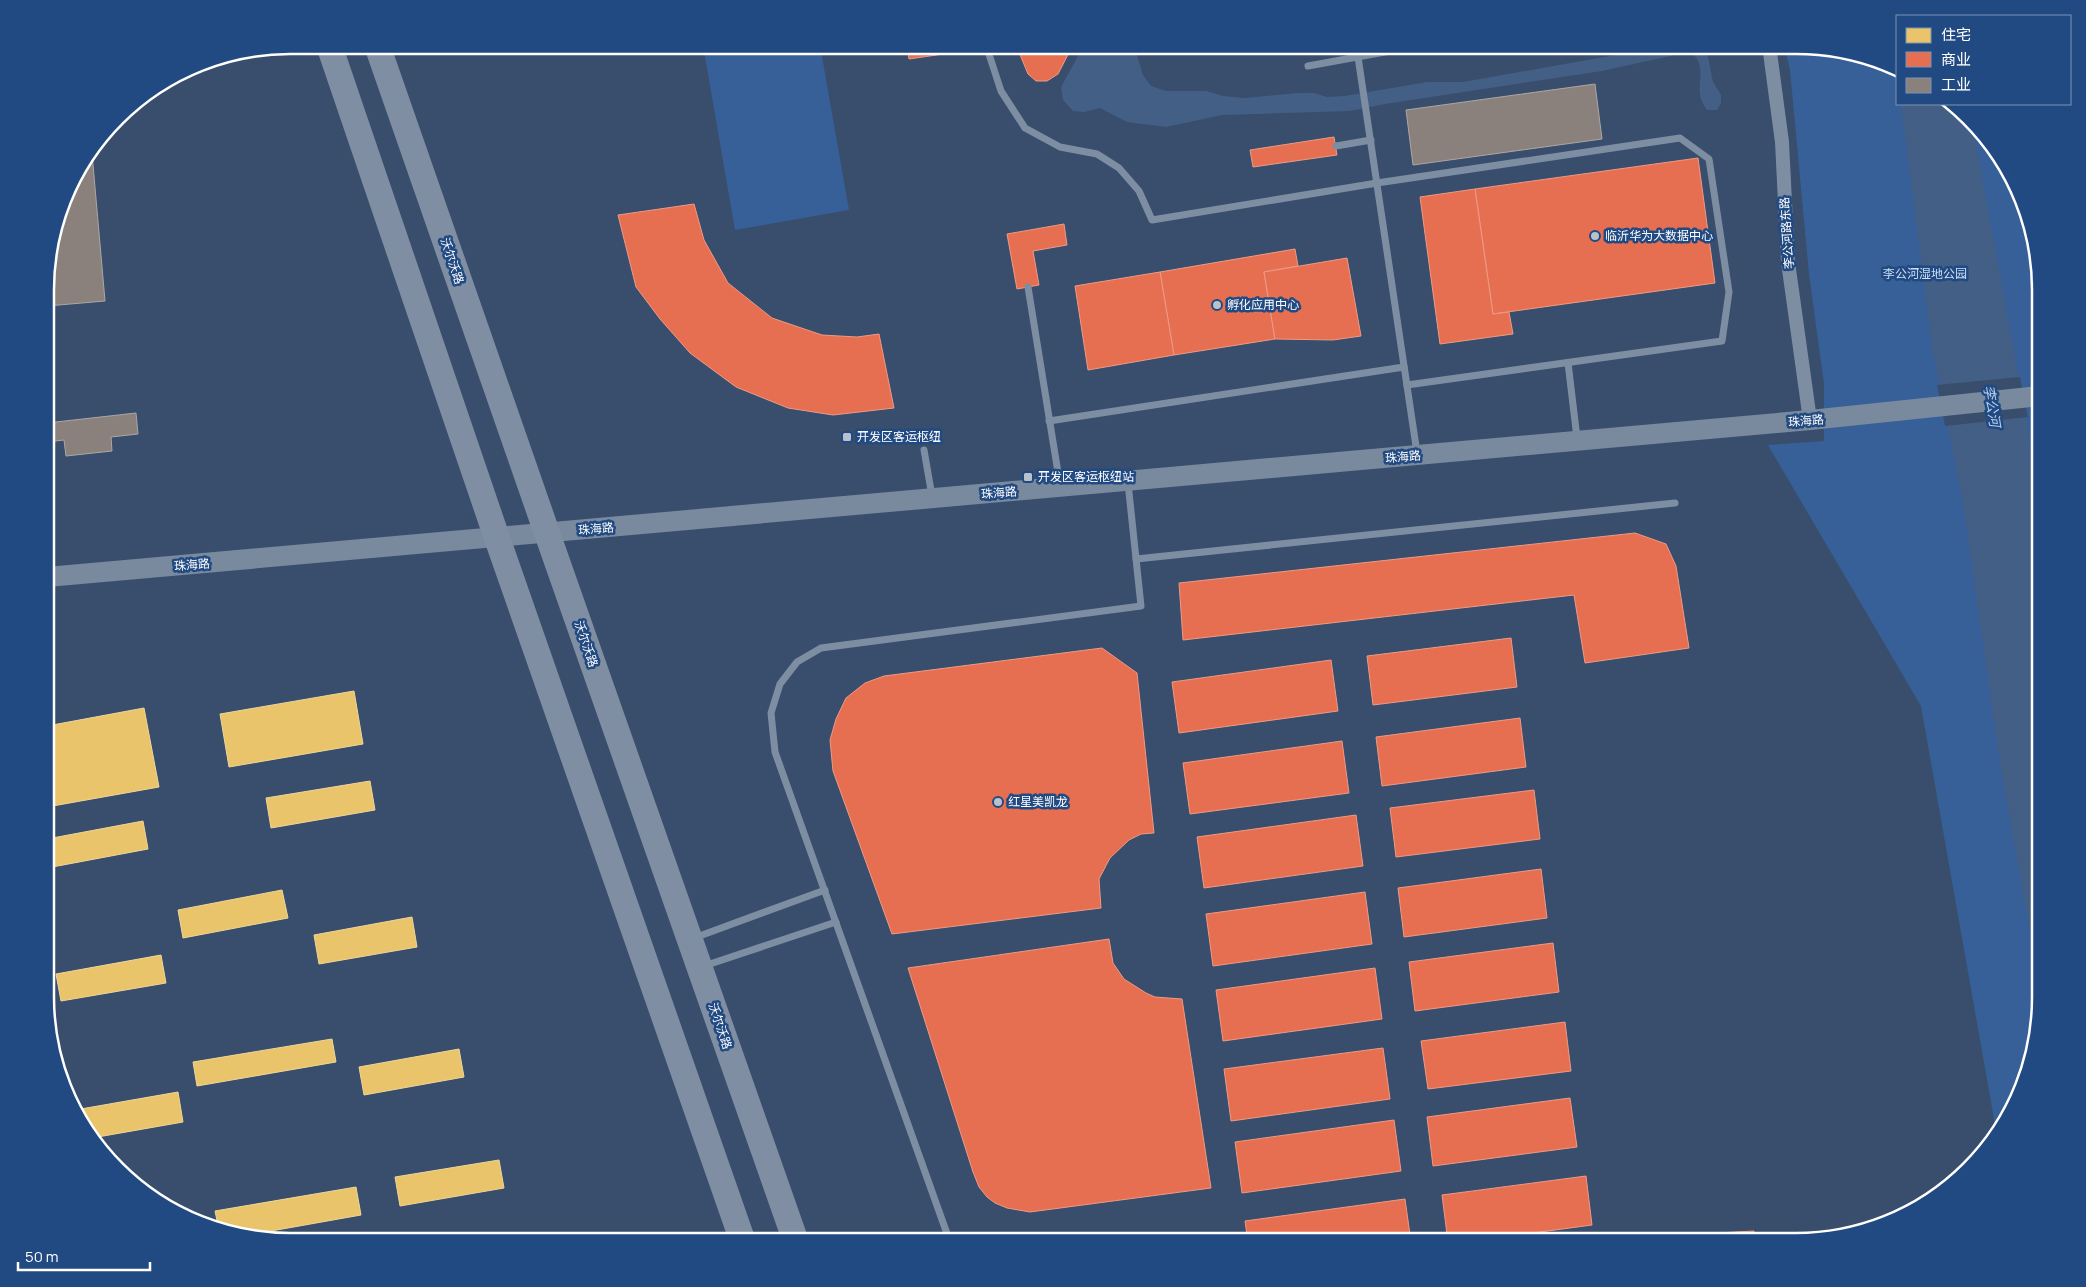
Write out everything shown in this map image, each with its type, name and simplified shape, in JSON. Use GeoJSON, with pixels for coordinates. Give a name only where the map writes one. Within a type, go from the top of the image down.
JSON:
{"type":"FeatureCollection","features":[{"type":"Feature","properties":{"kind":"highway"},"geometry":{"type":"LineString","coordinates":[[332,54],[497,538],[741,1233]]}},
{"type":"Feature","properties":{"kind":"highway","name":"沃尔沃路"},"geometry":{"type":"LineString","coordinates":[[380,54],[793,1233]]}},
{"type":"Feature","properties":{"kind":"main road","name":"珠海路"},"geometry":{"type":"LineString","coordinates":[[54,576],[1418,456],[1886,413],[2032,397]]}},
{"type":"Feature","properties":{"kind":"street","name":"李公河路东路"},"geometry":{"type":"LineString","coordinates":[[1770,54],[1782,142],[1788,262],[1810,420]]}},
{"type":"Feature","properties":{"kind":"lane"},"geometry":{"type":"LineString","coordinates":[[989,54],[1001,91],[1025,128],[1060,147],[1097,154],[1119,168],[1138,191],[1152,220],[1377,183],[1680,138],[1709,159],[1729,292],[1722,341],[1407,385]]}},
{"type":"Feature","properties":{"kind":"lane"},"geometry":{"type":"LineString","coordinates":[[1308,66],[1374,54]]}},
{"type":"Feature","properties":{"kind":"lane"},"geometry":{"type":"LineString","coordinates":[[1358,57],[1418,456]]}},
{"type":"Feature","properties":{"kind":"lane"},"geometry":{"type":"LineString","coordinates":[[1336,146],[1370,140]]}},
{"type":"Feature","properties":{"kind":"lane"},"geometry":{"type":"LineString","coordinates":[[1028,287],[1060,488]]}},
{"type":"Feature","properties":{"kind":"lane"},"geometry":{"type":"LineString","coordinates":[[1568,363],[1577,441]]}},
{"type":"Feature","properties":{"kind":"lane"},"geometry":{"type":"LineString","coordinates":[[1049,421],[1404,367]]}},
{"type":"Feature","properties":{"kind":"lane"},"geometry":{"type":"LineString","coordinates":[[924,450],[933,499]]}},
{"type":"Feature","properties":{"kind":"lane"},"geometry":{"type":"LineString","coordinates":[[947,1233],[775,752],[771,713],[780,684],[797,662],[821,648],[1141,606],[1128,481]]}},
{"type":"Feature","properties":{"kind":"lane"},"geometry":{"type":"LineString","coordinates":[[1136,559],[1675,503]]}},
{"type":"Feature","properties":{"kind":"lane"},"geometry":{"type":"LineString","coordinates":[[690,939],[825,890]]}},
{"type":"Feature","properties":{"kind":"lane"},"geometry":{"type":"LineString","coordinates":[[700,968],[836,922]]}},
{"type":"Feature","properties":{"kind":"green space"},"geometry":{"type":"Polygon","coordinates":[[[705,54],[822,54],[849,210],[735,230],[705,54]]]}},
{"type":"Feature","properties":{"kind":"green space","name":"李公河湿地公园"},"geometry":{"type":"Polygon","coordinates":[[[1786,54],[1812,54],[1842,58],[1872,66],[1896,76],[1896,105],[1944,105],[1974,134],[2001,172],[2020,214],[2028,244],[2032,274],[2032,1013],[2028,1043],[2020,1073],[2008,1102],[1995,1124],[1921,706],[1768,445],[1824,441],[1824,384],[1809,274],[1790,70],[1786,54]]]}},
{"type":"Feature","properties":{"kind":"water"},"geometry":{"type":"Polygon","coordinates":[[[1079,54],[1137,54],[1143,75],[1151,86],[1166,91],[1206,91],[1223,96],[1245,98],[1297,93],[1314,93],[1327,97],[1345,96],[1427,82],[1463,82],[1619,54],[1679,54],[1602,71],[1350,111],[1222,115],[1166,127],[1127,122],[1100,108],[1084,112],[1073,111],[1063,100],[1061,87],[1079,54]]]}},
{"type":"Feature","properties":{"kind":"water"},"geometry":{"type":"Polygon","coordinates":[[[1693,54],[1706,54],[1713,82],[1721,95],[1721,103],[1717,110],[1707,110],[1702,102],[1698,61],[1693,54]]]}},
{"type":"Feature","properties":{"kind":"water","name":"李公河"},"geometry":{"type":"Polygon","coordinates":[[[1901,105],[1944,105],[1974,134],[2027,423],[2032,469],[2032,944],[2000,762],[1963,503],[1932,347],[1901,105]]]}},
{"type":"Feature","properties":{"kind":"pier"},"geometry":{"type":"Polygon","coordinates":[[[2020,377],[2028,417],[1945,426],[1937,385],[2020,377]]]}},
{"type":"Feature","properties":{"kind":"building: 住宅"},"geometry":{"type":"Polygon","coordinates":[[[354,691],[363,744],[229,767],[220,714],[354,691]]]}},
{"type":"Feature","properties":{"kind":"building: 住宅"},"geometry":{"type":"Polygon","coordinates":[[[144,708],[159,787],[54,806],[54,725],[144,708]]]}},
{"type":"Feature","properties":{"kind":"building: 住宅"},"geometry":{"type":"Polygon","coordinates":[[[370,781],[375,810],[271,828],[266,798],[370,781]]]}},
{"type":"Feature","properties":{"kind":"building: 住宅"},"geometry":{"type":"Polygon","coordinates":[[[143,821],[148,849],[54,867],[54,838],[143,821]]]}},
{"type":"Feature","properties":{"kind":"building: 住宅"},"geometry":{"type":"Polygon","coordinates":[[[282,890],[288,918],[183,938],[178,910],[282,890]]]}},
{"type":"Feature","properties":{"kind":"building: 住宅"},"geometry":{"type":"Polygon","coordinates":[[[412,917],[417,947],[319,964],[314,935],[412,917]]]}},
{"type":"Feature","properties":{"kind":"building: 住宅"},"geometry":{"type":"Polygon","coordinates":[[[161,955],[166,983],[61,1001],[56,974],[161,955]]]}},
{"type":"Feature","properties":{"kind":"building: 住宅"},"geometry":{"type":"Polygon","coordinates":[[[332,1039],[336,1062],[197,1086],[193,1062],[332,1039]]]}},
{"type":"Feature","properties":{"kind":"building: 住宅"},"geometry":{"type":"Polygon","coordinates":[[[459,1049],[464,1077],[364,1095],[359,1067],[459,1049]]]}},
{"type":"Feature","properties":{"kind":"building: 住宅"},"geometry":{"type":"Polygon","coordinates":[[[178,1092],[183,1122],[99,1137],[82,1109],[178,1092]]]}},
{"type":"Feature","properties":{"kind":"building: 住宅"},"geometry":{"type":"Polygon","coordinates":[[[499,1160],[504,1188],[400,1206],[395,1177],[499,1160]]]}},
{"type":"Feature","properties":{"kind":"building: 住宅"},"geometry":{"type":"Polygon","coordinates":[[[356,1187],[361,1215],[266,1232],[244,1229],[217,1222],[215,1211],[356,1187]]]}},
{"type":"Feature","properties":{"kind":"building: 商业"},"geometry":{"type":"Polygon","coordinates":[[[908,54],[943,54],[909,59],[908,54]]]}},
{"type":"Feature","properties":{"kind":"building: 商业"},"geometry":{"type":"Polygon","coordinates":[[[1020,54],[1068,54],[1058,74],[1047,81],[1036,81],[1028,74],[1020,54]]]}},
{"type":"Feature","properties":{"kind":"building: 商业"},"geometry":{"type":"Polygon","coordinates":[[[1334,137],[1337,155],[1253,167],[1250,150],[1334,137]]]}},
{"type":"Feature","properties":{"kind":"building: 商业","name":"临沂华为大数据中心"},"geometry":{"type":"Polygon","coordinates":[[[1698,158],[1715,283],[1493,314],[1475,189],[1698,158]]]}},
{"type":"Feature","properties":{"kind":"building: 商业"},"geometry":{"type":"Polygon","coordinates":[[[1475,189],[1493,314],[1509,312],[1513,334],[1440,344],[1420,197],[1475,189]]]}},
{"type":"Feature","properties":{"kind":"building: 商业"},"geometry":{"type":"Polygon","coordinates":[[[694,204],[704,240],[728,283],[772,318],[822,335],[857,337],[879,334],[894,408],[833,415],[788,408],[736,387],[690,353],[660,319],[636,287],[618,215],[694,204]]]}},
{"type":"Feature","properties":{"kind":"building: 商业"},"geometry":{"type":"Polygon","coordinates":[[[1064,224],[1067,245],[1033,251],[1039,285],[1017,289],[1007,234],[1064,224]]]}},
{"type":"Feature","properties":{"kind":"building: 商业","name":"孵化应用中心"},"geometry":{"type":"Polygon","coordinates":[[[1295,249],[1298,266],[1264,272],[1275,339],[1174,355],[1160,272],[1295,249]]]}},
{"type":"Feature","properties":{"kind":"building: 商业"},"geometry":{"type":"Polygon","coordinates":[[[1347,258],[1361,336],[1333,340],[1275,339],[1264,272],[1347,258]]]}},
{"type":"Feature","properties":{"kind":"building: 商业"},"geometry":{"type":"Polygon","coordinates":[[[1160,272],[1174,355],[1088,370],[1075,286],[1160,272]]]}},
{"type":"Feature","properties":{"kind":"building: 商业"},"geometry":{"type":"Polygon","coordinates":[[[1635,533],[1666,544],[1676,566],[1689,648],[1585,663],[1574,595],[1183,640],[1179,583],[1635,533]]]}},
{"type":"Feature","properties":{"kind":"building: 商业"},"geometry":{"type":"Polygon","coordinates":[[[1511,638],[1517,687],[1373,705],[1367,656],[1511,638]]]}},
{"type":"Feature","properties":{"kind":"building: 商业","name":"红星美凯龙"},"geometry":{"type":"Polygon","coordinates":[[[1102,648],[1137,673],[1154,833],[1141,834],[1129,840],[1110,858],[1099,879],[1101,908],[892,934],[833,771],[830,740],[836,719],[846,698],[865,683],[884,676],[1102,648]]]}},
{"type":"Feature","properties":{"kind":"building: 商业"},"geometry":{"type":"Polygon","coordinates":[[[1331,660],[1338,711],[1179,733],[1172,682],[1331,660]]]}},
{"type":"Feature","properties":{"kind":"building: 商业"},"geometry":{"type":"Polygon","coordinates":[[[1520,718],[1526,767],[1382,786],[1376,737],[1520,718]]]}},
{"type":"Feature","properties":{"kind":"building: 商业"},"geometry":{"type":"Polygon","coordinates":[[[1342,741],[1349,793],[1190,814],[1183,763],[1342,741]]]}},
{"type":"Feature","properties":{"kind":"building: 商业"},"geometry":{"type":"Polygon","coordinates":[[[1534,790],[1540,839],[1396,857],[1390,808],[1534,790]]]}},
{"type":"Feature","properties":{"kind":"building: 商业"},"geometry":{"type":"Polygon","coordinates":[[[1356,815],[1363,866],[1204,888],[1197,837],[1356,815]]]}},
{"type":"Feature","properties":{"kind":"building: 商业"},"geometry":{"type":"Polygon","coordinates":[[[1541,869],[1547,918],[1404,937],[1398,888],[1541,869]]]}},
{"type":"Feature","properties":{"kind":"building: 商业"},"geometry":{"type":"Polygon","coordinates":[[[1365,892],[1372,944],[1213,966],[1206,914],[1365,892]]]}},
{"type":"Feature","properties":{"kind":"building: 商业"},"geometry":{"type":"Polygon","coordinates":[[[1109,939],[1113,963],[1124,979],[1155,997],[1182,999],[1211,1188],[1030,1212],[1007,1208],[987,1197],[979,1187],[908,968],[1109,939]]]}},
{"type":"Feature","properties":{"kind":"building: 商业"},"geometry":{"type":"Polygon","coordinates":[[[1553,943],[1559,992],[1415,1011],[1409,962],[1553,943]]]}},
{"type":"Feature","properties":{"kind":"building: 商业"},"geometry":{"type":"Polygon","coordinates":[[[1375,968],[1382,1019],[1223,1041],[1216,990],[1375,968]]]}},
{"type":"Feature","properties":{"kind":"building: 商业"},"geometry":{"type":"Polygon","coordinates":[[[1565,1022],[1571,1071],[1428,1089],[1421,1041],[1565,1022]]]}},
{"type":"Feature","properties":{"kind":"building: 商业"},"geometry":{"type":"Polygon","coordinates":[[[1383,1048],[1390,1099],[1231,1121],[1224,1069],[1383,1048]]]}},
{"type":"Feature","properties":{"kind":"building: 商业"},"geometry":{"type":"Polygon","coordinates":[[[1570,1098],[1577,1147],[1433,1166],[1427,1117],[1570,1098]]]}},
{"type":"Feature","properties":{"kind":"building: 商业"},"geometry":{"type":"Polygon","coordinates":[[[1394,1120],[1401,1171],[1242,1193],[1235,1142],[1394,1120]]]}},
{"type":"Feature","properties":{"kind":"building: 商业"},"geometry":{"type":"Polygon","coordinates":[[[1586,1176],[1592,1225],[1533,1233],[1447,1233],[1442,1195],[1586,1176]]]}},
{"type":"Feature","properties":{"kind":"building: 商业"},"geometry":{"type":"Polygon","coordinates":[[[1405,1199],[1410,1233],[1247,1233],[1245,1221],[1405,1199]]]}},
{"type":"Feature","properties":{"kind":"building: 商业"},"geometry":{"type":"Polygon","coordinates":[[[1754,1231],[1754,1233],[1716,1233],[1754,1231]]]}},
{"type":"Feature","properties":{"kind":"building: 工业"},"geometry":{"type":"Polygon","coordinates":[[[1595,84],[1602,139],[1413,165],[1406,110],[1595,84]]]}},
{"type":"Feature","properties":{"kind":"building: 工业"},"geometry":{"type":"Polygon","coordinates":[[[93,161],[105,301],[54,305],[54,274],[58,244],[66,214],[78,185],[93,161]]]}},
{"type":"Feature","properties":{"kind":"building: 工业"},"geometry":{"type":"Polygon","coordinates":[[[136,413],[138,434],[111,437],[112,451],[66,456],[64,440],[54,441],[54,422],[136,413]]]}},
{"type":"Feature","properties":{"kind":"place","name":"临沂华为大数据中心"},"geometry":{"type":"Point","coordinates":[1595,236]}},
{"type":"Feature","properties":{"kind":"place","name":"孵化应用中心"},"geometry":{"type":"Point","coordinates":[1217,305]}},
{"type":"Feature","properties":{"kind":"place","name":"开发区客运枢纽"},"geometry":{"type":"Point","coordinates":[847,437]}},
{"type":"Feature","properties":{"kind":"place","name":"开发区客运枢纽站"},"geometry":{"type":"Point","coordinates":[1028,477]}},
{"type":"Feature","properties":{"kind":"place","name":"红星美凯龙"},"geometry":{"type":"Point","coordinates":[998,802]}}]}
